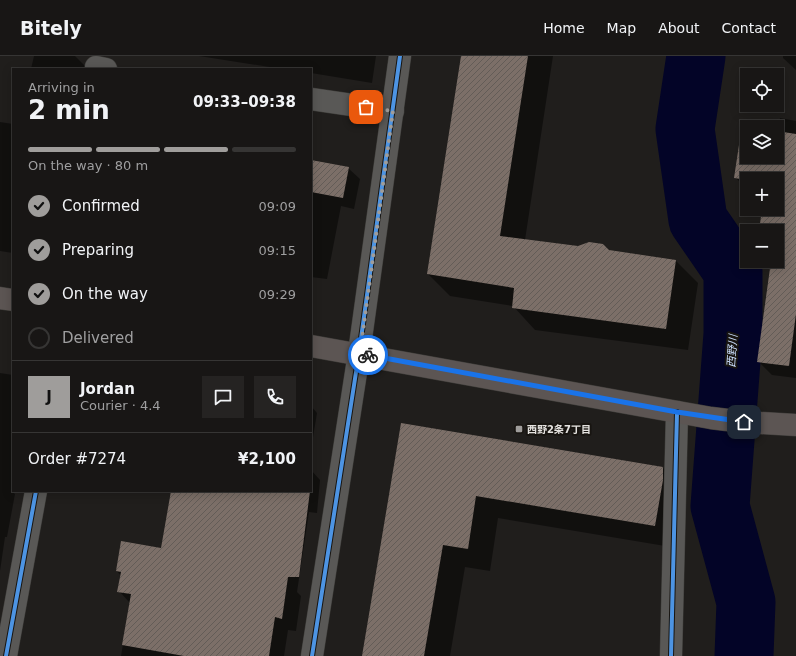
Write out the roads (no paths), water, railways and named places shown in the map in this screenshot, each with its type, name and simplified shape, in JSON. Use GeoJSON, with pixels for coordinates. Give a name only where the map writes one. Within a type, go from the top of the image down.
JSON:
{"type":"FeatureCollection","features":[{"type":"Feature","properties":{"kind":"main road"},"geometry":{"type":"LineString","coordinates":[[0,298],[12,300]]}},
{"type":"Feature","properties":{"kind":"main road"},"geometry":{"type":"LineString","coordinates":[[312,346],[360,353],[711,418],[744,422],[796,425]]}},
{"type":"Feature","properties":{"kind":"street"},"geometry":{"type":"LineString","coordinates":[[312,656],[360,353],[400,56]]}},
{"type":"Feature","properties":{"kind":"street"},"geometry":{"type":"LineString","coordinates":[[312,99],[393,111]]}},
{"type":"Feature","properties":{"kind":"street"},"geometry":{"type":"LineString","coordinates":[[671,656],[677,412]]}},
{"type":"Feature","properties":{"kind":"street"},"geometry":{"type":"LineString","coordinates":[[6,656],[36,492]]}},
{"type":"Feature","properties":{"kind":"waterway","name":"西野川"},"geometry":{"type":"LineString","coordinates":[[696,56],[685,129],[698,220],[733,271],[733,334],[720,506],[746,602],[744,656]]}},
{"type":"Feature","properties":{"kind":"place","name":"西野2条7丁目"},"geometry":{"type":"Point","coordinates":[519,429]}}]}
